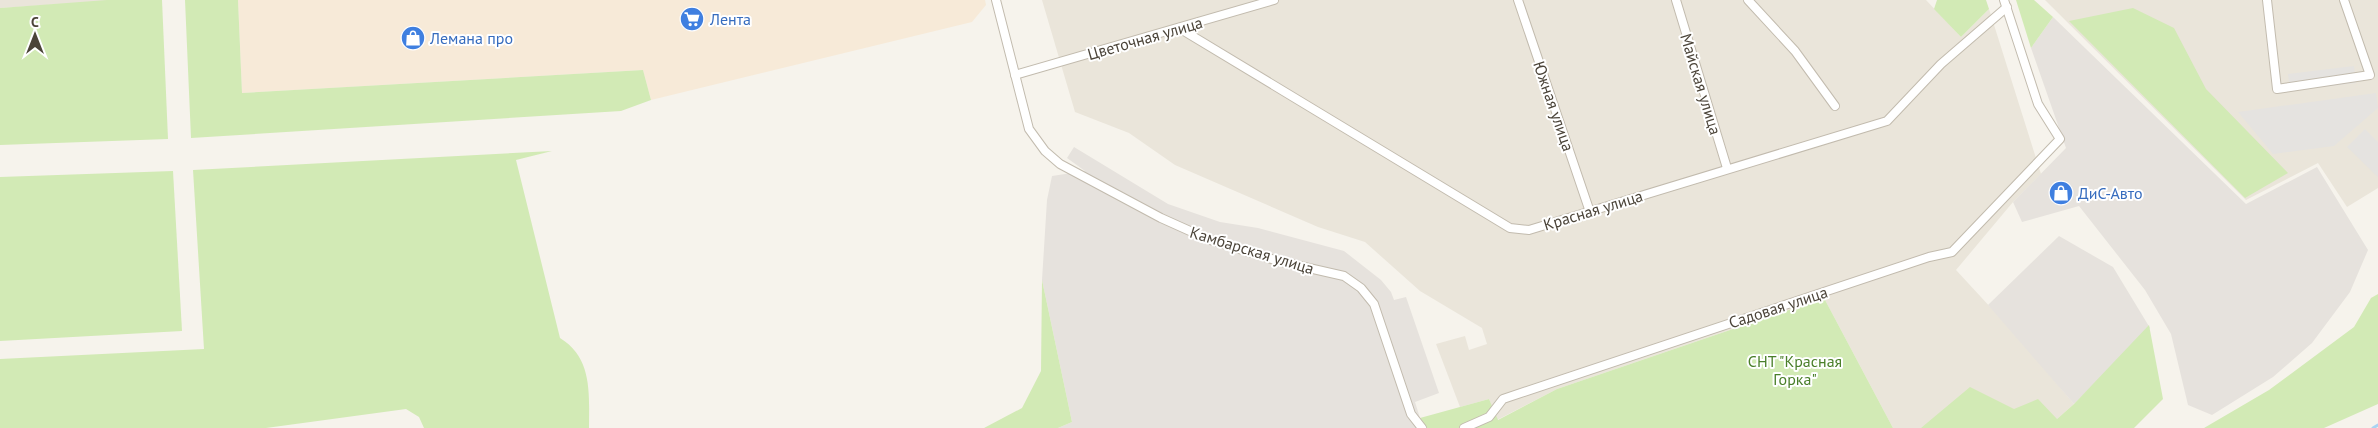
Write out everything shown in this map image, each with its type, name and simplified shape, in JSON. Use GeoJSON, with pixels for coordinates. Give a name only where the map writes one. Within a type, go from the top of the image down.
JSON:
{"type":"FeatureCollection","features":[{"type":"Feature","properties":{"kind":"street","name":"Камбарская улица"},"geometry":{"type":"LineString","coordinates":[[996,0],[1029,129],[1045,152],[1060,164],[1160,218],[1210,240],[1278,261],[1344,276],[1361,288],[1374,304],[1411,414],[1422,428]]}},
{"type":"Feature","properties":{"kind":"street","name":"Цветочная улица"},"geometry":{"type":"LineString","coordinates":[[1015,75],[1274,0]]}},
{"type":"Feature","properties":{"kind":"street","name":"Южная улица"},"geometry":{"type":"LineString","coordinates":[[1518,0],[1590,212]]}},
{"type":"Feature","properties":{"kind":"street","name":"Майская улица"},"geometry":{"type":"LineString","coordinates":[[1676,0],[1727,168]]}},
{"type":"Feature","properties":{"kind":"street"},"geometry":{"type":"LineString","coordinates":[[1748,0],[1795,51],[1836,106]]}},
{"type":"Feature","properties":{"kind":"street"},"geometry":{"type":"LineString","coordinates":[[2267,0],[2277,89],[2370,75],[2344,0]]}},
{"type":"Feature","properties":{"kind":"street","name":"Красная улица"},"geometry":{"type":"LineString","coordinates":[[1178,28],[1510,228],[1529,230],[1887,120],[1942,64],[2006,4]]}},
{"type":"Feature","properties":{"kind":"street","name":"Садовая улица"},"geometry":{"type":"LineString","coordinates":[[1464,428],[1489,417],[1503,399],[1929,257],[1952,252],[2060,139],[2038,104],[2006,4]]}},
{"type":"Feature","properties":{"kind":"shaded area"},"geometry":{"type":"Polygon","coordinates":[[[0,0],[125,0],[0,8],[0,0]]]}},
{"type":"Feature","properties":{"kind":"shaded area"},"geometry":{"type":"Polygon","coordinates":[[[238,0],[985,0],[986,5],[972,22],[651,100],[643,70],[242,93],[238,0]]]}},
{"type":"Feature","properties":{"kind":"shaded area"},"geometry":{"type":"Polygon","coordinates":[[[1042,0],[1926,0],[1961,37],[1989,9],[2041,174],[2013,202],[1956,270],[2017,336],[2074,404],[2057,419],[2014,409],[1921,428],[1893,428],[1824,298],[1557,389],[1497,420],[1489,399],[1460,407],[1436,344],[1465,336],[1469,350],[1487,344],[1482,328],[1420,291],[1365,242],[1318,227],[1175,165],[1129,133],[1075,112],[1042,0]]]}},
{"type":"Feature","properties":{"kind":"shaded area"},"geometry":{"type":"Polygon","coordinates":[[[2045,0],[2378,0],[2378,188],[2347,207],[2318,163],[2246,200],[2045,0]]]}},
{"type":"Feature","properties":{"kind":"shaded area"},"geometry":{"type":"Polygon","coordinates":[[[2053,17],[2246,204],[2317,167],[2368,250],[2350,292],[2312,343],[2273,377],[2212,415],[2188,405],[2171,334],[2145,290],[2079,206],[2022,222],[2013,202],[2066,148],[2031,48],[2053,17]]]}},
{"type":"Feature","properties":{"kind":"shaded area"},"geometry":{"type":"Polygon","coordinates":[[[2354,66],[2356,83],[2290,91],[2288,74],[2354,66]]]}},
{"type":"Feature","properties":{"kind":"shaded area"},"geometry":{"type":"Polygon","coordinates":[[[2376,93],[2378,108],[2334,146],[2273,154],[2238,112],[2376,93]]]}},
{"type":"Feature","properties":{"kind":"shaded area"},"geometry":{"type":"Polygon","coordinates":[[[2365,129],[2378,142],[2378,177],[2347,147],[2365,129]]]}},
{"type":"Feature","properties":{"kind":"shaded area"},"geometry":{"type":"Polygon","coordinates":[[[1074,147],[1168,204],[1220,222],[1258,228],[1344,251],[1381,280],[1391,292],[1394,300],[1406,297],[1439,393],[1415,402],[1420,418],[1427,428],[1058,428],[1072,422],[1042,280],[1047,200],[1052,176],[1085,171],[1067,158],[1074,147]]]}},
{"type":"Feature","properties":{"kind":"shaded area"},"geometry":{"type":"Polygon","coordinates":[[[2059,236],[2113,267],[2150,328],[2074,404],[1988,305],[2059,236]]]}},
{"type":"Feature","properties":{"kind":"green space"},"geometry":{"type":"Polygon","coordinates":[[[107,0],[162,0],[168,139],[0,145],[0,8],[107,0]]]}},
{"type":"Feature","properties":{"kind":"green space"},"geometry":{"type":"Polygon","coordinates":[[[185,0],[238,0],[242,93],[643,70],[651,100],[621,111],[191,138],[185,0]]]}},
{"type":"Feature","properties":{"kind":"green space"},"geometry":{"type":"Polygon","coordinates":[[[1937,0],[1986,0],[1989,9],[1961,37],[1934,9],[1937,0]]]}},
{"type":"Feature","properties":{"kind":"green space"},"geometry":{"type":"Polygon","coordinates":[[[2016,0],[2034,0],[2053,17],[2031,48],[2016,0]]]}},
{"type":"Feature","properties":{"kind":"green space"},"geometry":{"type":"Polygon","coordinates":[[[2133,8],[2174,28],[2206,89],[2288,173],[2245,198],[2069,21],[2133,8]]]}},
{"type":"Feature","properties":{"kind":"green space"},"geometry":{"type":"Polygon","coordinates":[[[552,151],[516,160],[560,338],[571,346],[578,356],[587,378],[589,390],[589,428],[424,428],[419,417],[406,409],[266,428],[0,428],[0,359],[204,349],[193,170],[552,151]]]}},
{"type":"Feature","properties":{"kind":"green space"},"geometry":{"type":"Polygon","coordinates":[[[173,171],[182,331],[0,341],[0,177],[173,171]]]}},
{"type":"Feature","properties":{"kind":"green space"},"geometry":{"type":"Polygon","coordinates":[[[1042,280],[1072,422],[1058,428],[984,428],[1022,408],[1041,371],[1042,280]]]}},
{"type":"Feature","properties":{"kind":"green space"},"geometry":{"type":"Polygon","coordinates":[[[2378,294],[2378,404],[2324,428],[2204,428],[2269,390],[2354,327],[2371,298],[2378,294]]]}},
{"type":"Feature","properties":{"kind":"green space","name":"СНТ \"Красная Горка\""},"geometry":{"type":"Polygon","coordinates":[[[1824,298],[1893,428],[1427,428],[1420,418],[1489,399],[1498,420],[1557,389],[1824,298]]]}},
{"type":"Feature","properties":{"kind":"green space"},"geometry":{"type":"Polygon","coordinates":[[[2149,325],[2163,399],[2134,428],[1921,428],[1970,387],[2014,409],[2038,399],[2057,419],[2074,404],[2149,325]]]}},
{"type":"Feature","properties":{"kind":"waterway"},"geometry":{"type":"LineString","coordinates":[[2373,428],[2378,425]]}},
{"type":"Feature","properties":{"kind":"place","name":"Лента"},"geometry":{"type":"Point","coordinates":[692,19]}},
{"type":"Feature","properties":{"kind":"place","name":"Лемана про"},"geometry":{"type":"Point","coordinates":[413,38]}},
{"type":"Feature","properties":{"kind":"place","name":"ДиС-Авто"},"geometry":{"type":"Point","coordinates":[2061,193]}}]}
